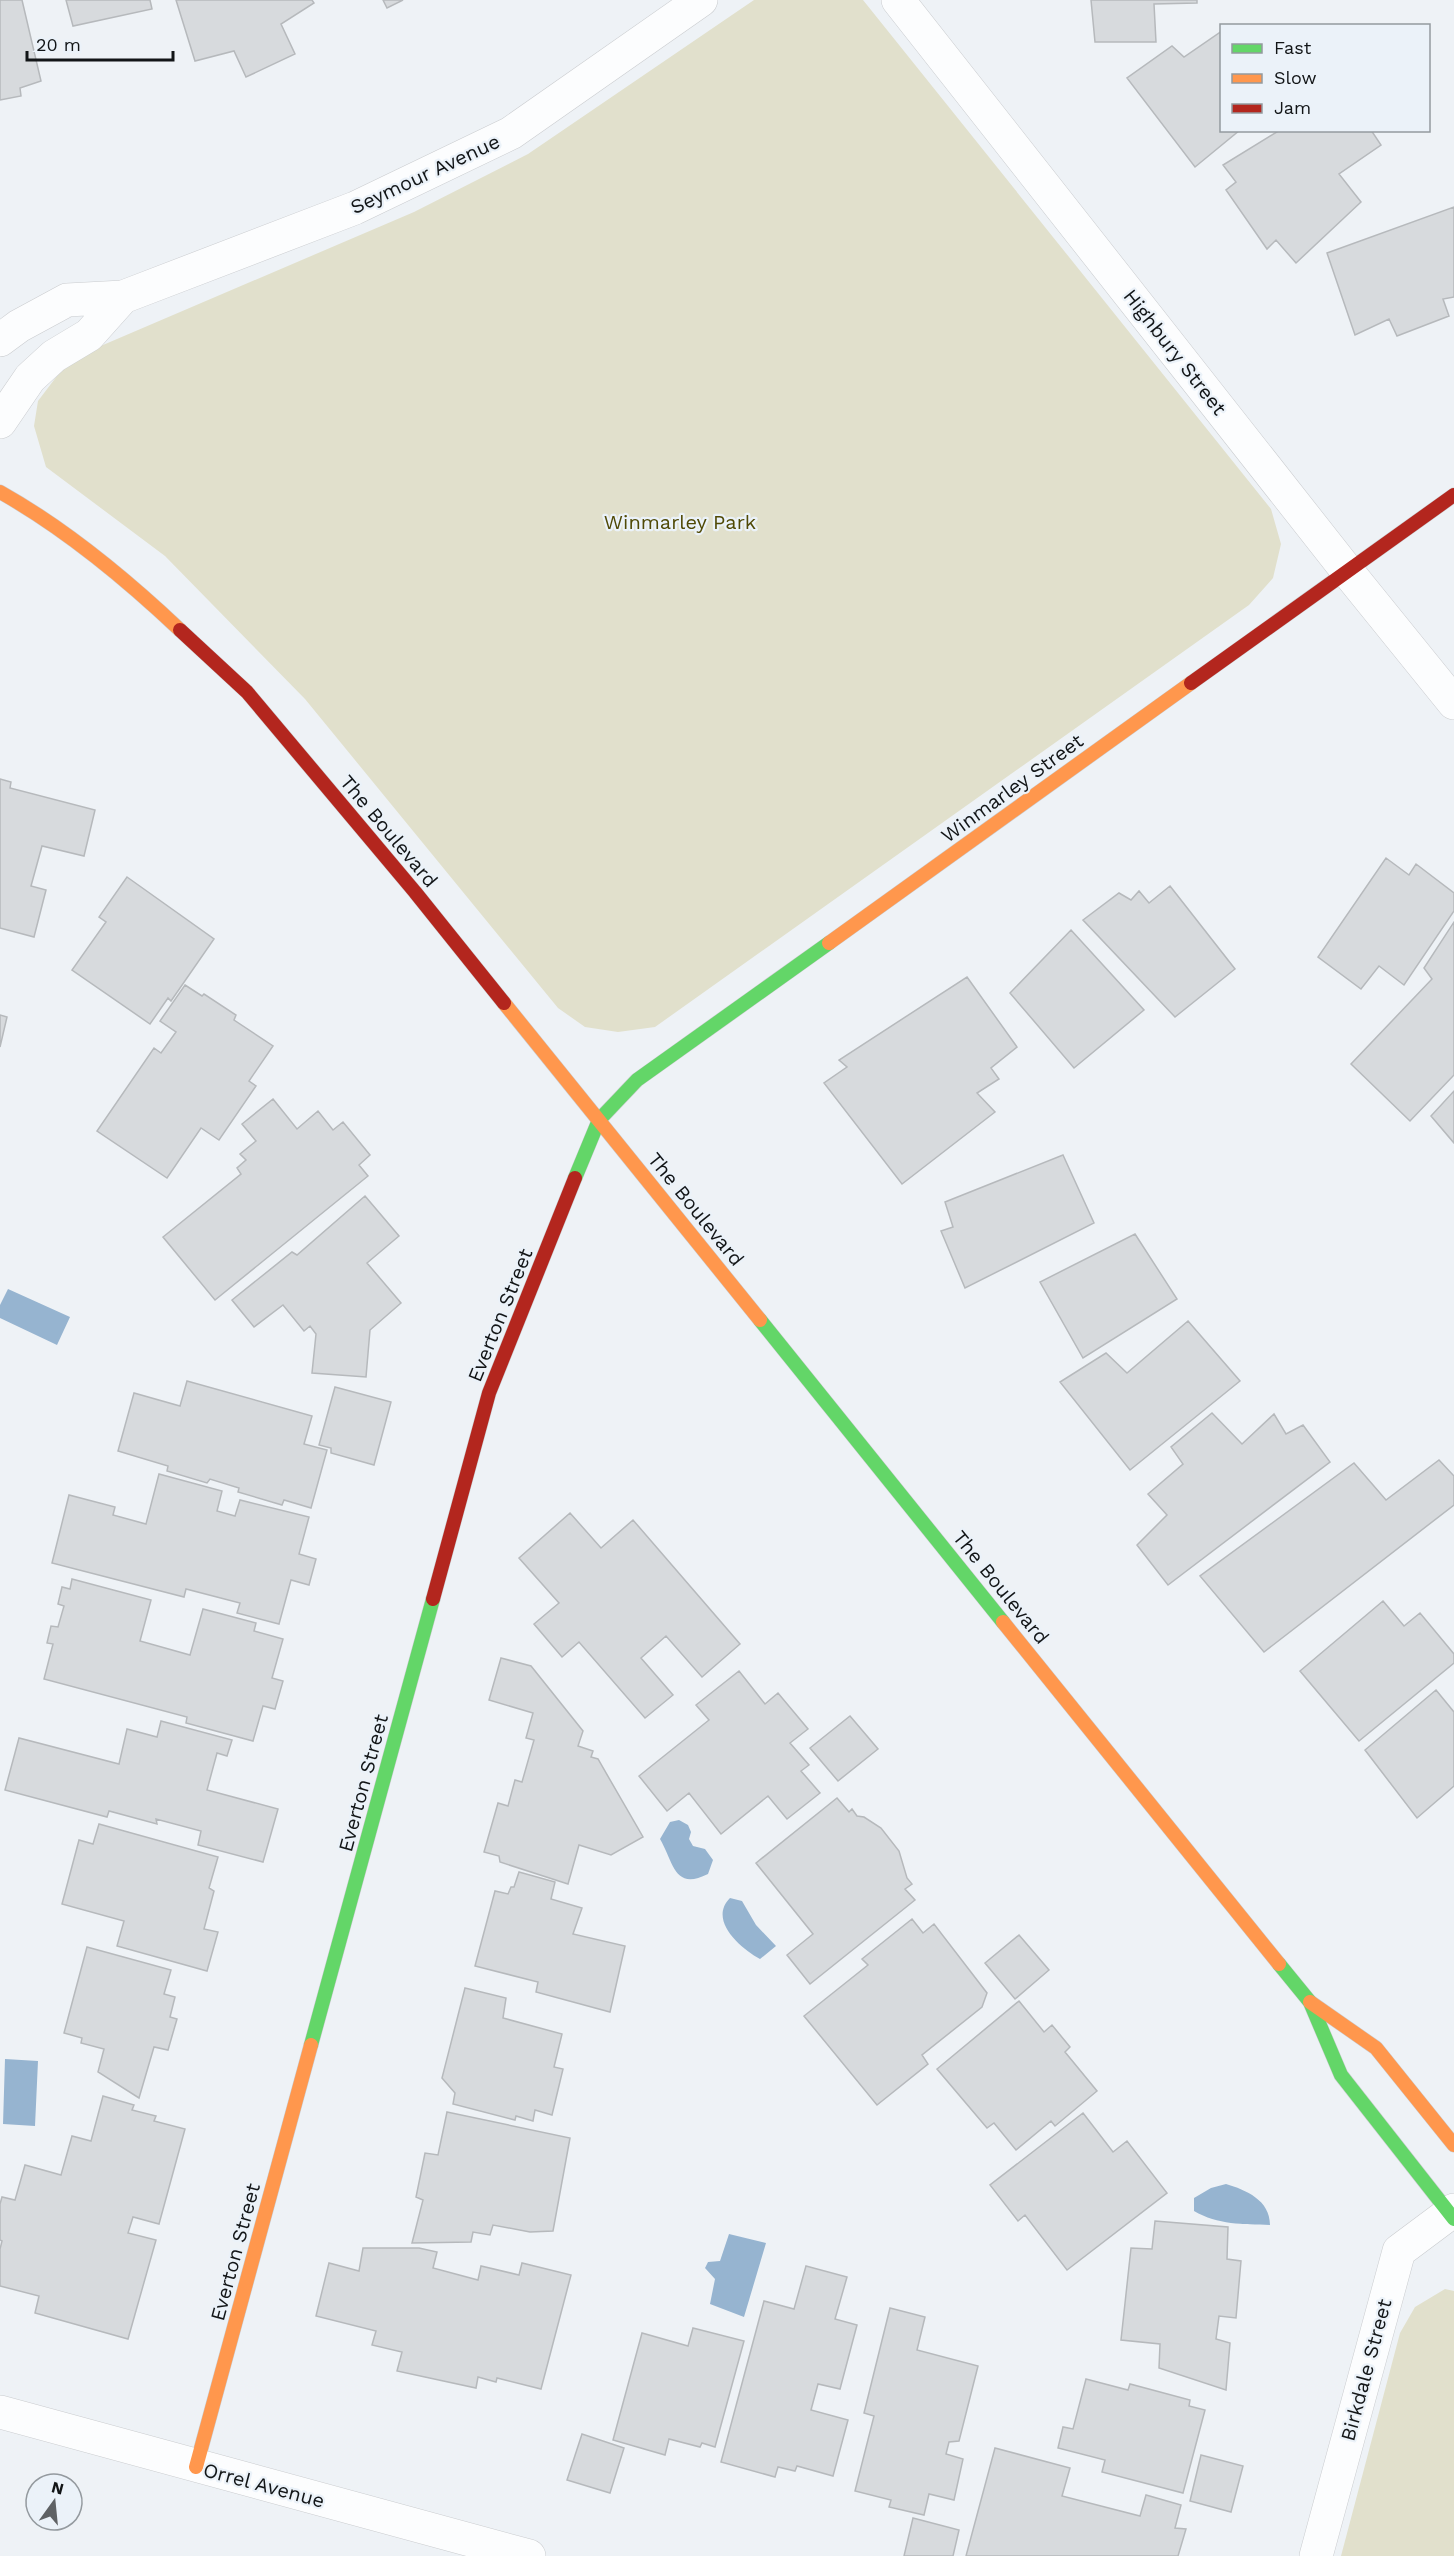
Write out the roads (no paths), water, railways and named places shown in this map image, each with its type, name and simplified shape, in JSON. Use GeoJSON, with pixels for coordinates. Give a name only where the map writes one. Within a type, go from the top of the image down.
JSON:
{"type":"FeatureCollection","features":[{"type":"Feature","properties":{"kind":"main road","name":"The Boulevard"},"geometry":{"type":"LineString","coordinates":[[0,492],[23,505],[127,580],[247,692],[415,892],[1310,2002],[1341,2075],[1452,2214]]}},
{"type":"Feature","properties":{"kind":"main road","name":"Winmarley Street"},"geometry":{"type":"LineString","coordinates":[[599,1120],[637,1080],[1454,495]]}},
{"type":"Feature","properties":{"kind":"main road","name":"Everton Street"},"geometry":{"type":"LineString","coordinates":[[196,2467],[489,1394],[599,1120]]}},
{"type":"Feature","properties":{"kind":"main road","name":"The Boulevard"},"geometry":{"type":"LineString","coordinates":[[1310,2002],[1376,2048],[1454,2145]]}},
{"type":"Feature","properties":{"kind":"street","name":"Seymour Avenue"},"geometry":{"type":"LineString","coordinates":[[0,340],[19,326],[67,300],[123,297],[355,208],[511,133],[701,0]]}},
{"type":"Feature","properties":{"kind":"street","name":"Highbury Street"},"geometry":{"type":"LineString","coordinates":[[898,0],[1348,572],[1454,703]]}},
{"type":"Feature","properties":{"kind":"street","name":"Seymour Avenue"},"geometry":{"type":"LineString","coordinates":[[0,422],[30,378],[54,356],[89,335],[123,297]]}},
{"type":"Feature","properties":{"kind":"street","name":"Birkdale Street"},"geometry":{"type":"LineString","coordinates":[[1316,2556],[1398,2251],[1452,2214]]}},
{"type":"Feature","properties":{"kind":"street","name":"Orrel Avenue"},"geometry":{"type":"LineString","coordinates":[[0,2412],[529,2556]]}},
{"type":"Feature","properties":{"kind":"water"},"geometry":{"type":"Polygon","coordinates":[[[8,1289],[70,1317],[57,1345],[0,1318],[0,1305],[8,1289]]]}},
{"type":"Feature","properties":{"kind":"water"},"geometry":{"type":"Polygon","coordinates":[[[679,1820],[688,1825],[691,1832],[689,1839],[693,1846],[705,1849],[713,1860],[708,1874],[688,1879],[676,1872],[672,1865],[660,1839],[670,1822],[679,1820]]]}},
{"type":"Feature","properties":{"kind":"water"},"geometry":{"type":"Polygon","coordinates":[[[730,1898],[742,1901],[756,1925],[776,1946],[760,1959],[744,1948],[729,1933],[723,1915],[724,1906],[730,1898]]]}},
{"type":"Feature","properties":{"kind":"water"},"geometry":{"type":"Polygon","coordinates":[[[5,2059],[38,2061],[35,2126],[3,2124],[5,2059]]]}},
{"type":"Feature","properties":{"kind":"water"},"geometry":{"type":"Polygon","coordinates":[[[1226,2184],[1256,2197],[1266,2209],[1270,2225],[1221,2221],[1194,2211],[1194,2198],[1211,2188],[1226,2184]]]}},
{"type":"Feature","properties":{"kind":"water"},"geometry":{"type":"Polygon","coordinates":[[[729,2234],[766,2243],[744,2317],[710,2304],[715,2279],[705,2268],[708,2262],[720,2261],[729,2234]]]}},
{"type":"Feature","properties":{"kind":"park label","name":"Winmarley Park"},"geometry":{"type":"Point","coordinates":[680,522]}}]}
